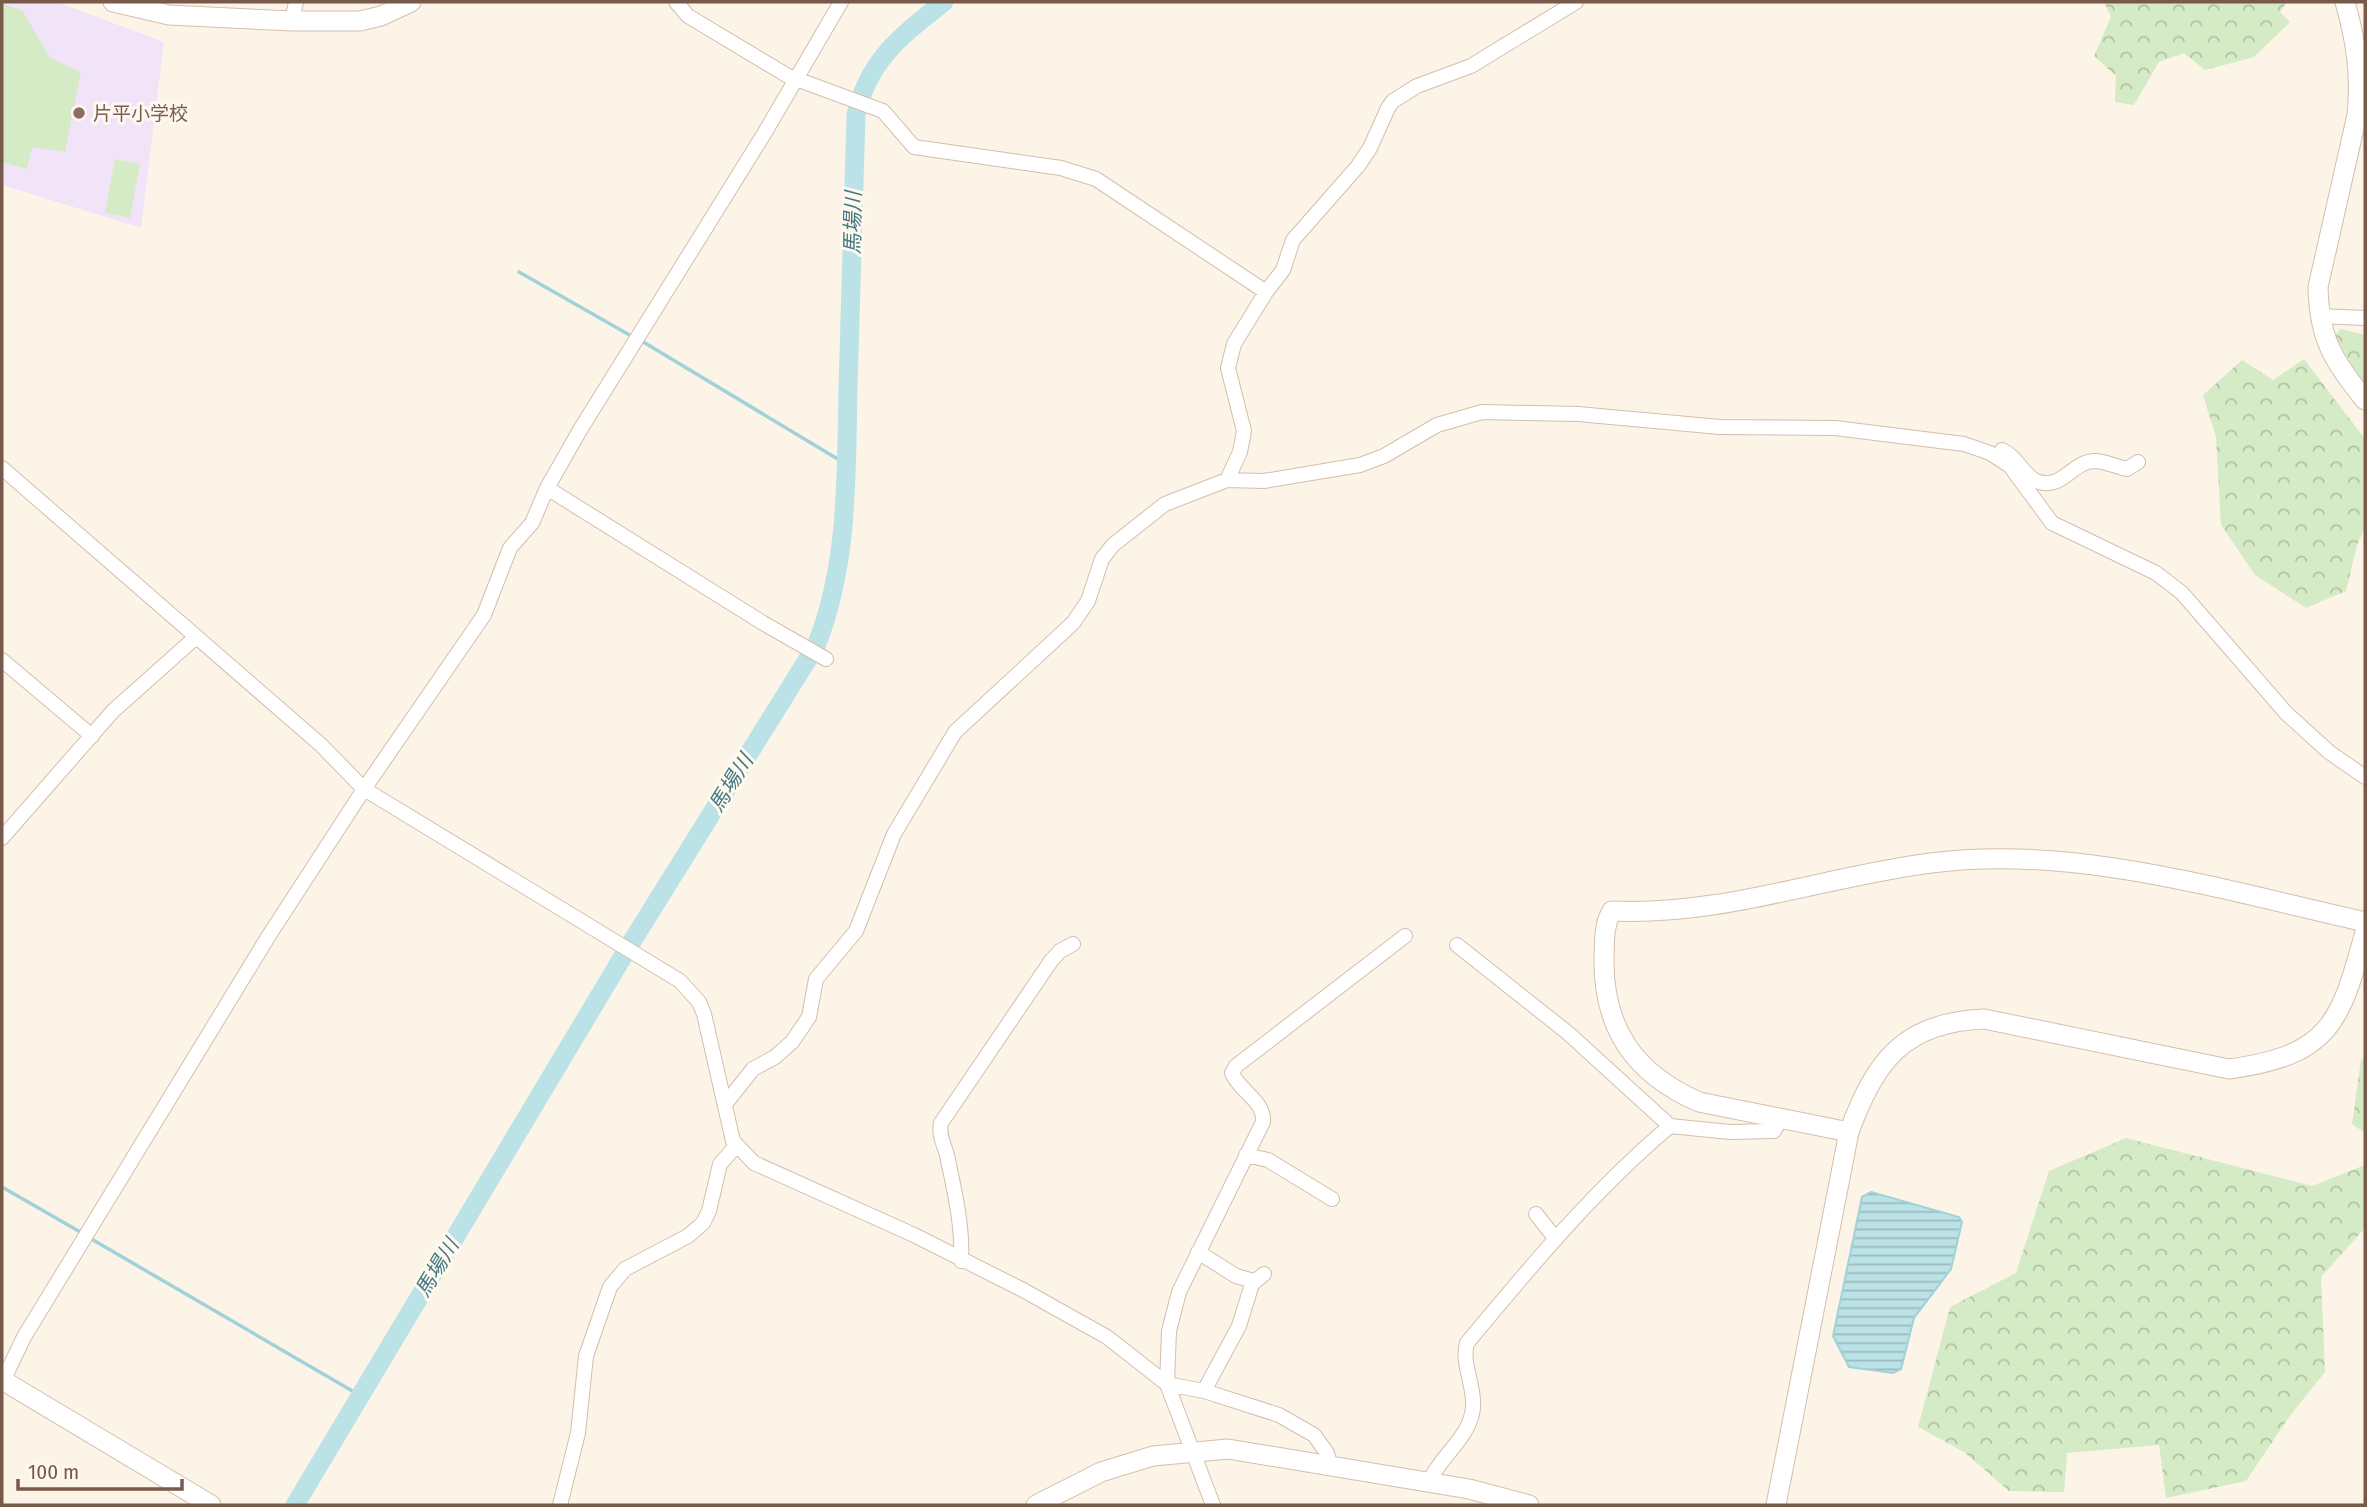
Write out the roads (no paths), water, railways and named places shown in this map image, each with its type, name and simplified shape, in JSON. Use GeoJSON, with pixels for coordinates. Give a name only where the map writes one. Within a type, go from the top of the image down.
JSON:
{"type":"FeatureCollection","features":[{"type":"Feature","properties":{"kind":"street"},"geometry":{"type":"LineString","coordinates":[[122,3],[169,15],[294,11],[360,21],[381,16],[411,2]]}},
{"type":"Feature","properties":{"kind":"street"},"geometry":{"type":"LineString","coordinates":[[676,2],[688,16],[789,76],[889,116],[910,143],[922,150],[1061,168],[1096,179],[1266,292]]}},
{"type":"Feature","properties":{"kind":"street"},"geometry":{"type":"LineString","coordinates":[[211,1505],[2,1381],[24,1337],[268,937],[364,789],[484,615],[504,559],[517,538],[532,523],[547,488],[841,2]]}},
{"type":"Feature","properties":{"kind":"street"},"geometry":{"type":"LineString","coordinates":[[1227,480],[1240,452],[1244,432],[1228,368],[1238,335],[1283,270],[1290,246],[1298,233],[1342,187],[1370,148],[1393,101],[1424,82],[1471,66],[1576,2]]}},
{"type":"Feature","properties":{"kind":"street"},"geometry":{"type":"LineString","coordinates":[[2344,2],[2358,21],[2357,115],[2318,287],[2319,316],[2333,359],[2365,400]]}},
{"type":"Feature","properties":{"kind":"street"},"geometry":{"type":"LineString","coordinates":[[2319,316],[2365,318]]}},
{"type":"Feature","properties":{"kind":"street"},"geometry":{"type":"LineString","coordinates":[[726,1103],[753,1069],[775,1057],[792,1042],[809,1017],[816,979],[856,932],[894,834],[955,732],[1073,623],[1088,601],[1102,559],[1120,538],[1165,504],[1227,480],[1264,481],[1371,462],[1437,425],[1482,412],[1578,414],[1720,427],[1866,430],[1964,444],[1994,455],[2023,481],[2052,523],[2156,573],[2182,593],[2286,713],[2329,752],[2365,777]]}},
{"type":"Feature","properties":{"kind":"street"},"geometry":{"type":"LineString","coordinates":[[1994,455],[1999,449],[2007,452],[2021,463],[2033,480],[2052,484],[2084,463],[2099,462],[2127,469],[2138,462]]}},
{"type":"Feature","properties":{"kind":"street"},"geometry":{"type":"LineString","coordinates":[[4,473],[321,745],[364,789],[680,981],[699,1002],[736,1146],[763,1168],[914,1235],[1099,1332],[1167,1384],[1204,1391],[1267,1410],[1305,1429],[1327,1453],[1330,1465]]}},
{"type":"Feature","properties":{"kind":"street"},"geometry":{"type":"LineString","coordinates":[[547,488],[762,623],[826,659]]}},
{"type":"Feature","properties":{"kind":"street"},"geometry":{"type":"LineString","coordinates":[[4,832],[113,711],[195,637]]}},
{"type":"Feature","properties":{"kind":"street"},"geometry":{"type":"LineString","coordinates":[[2,660],[92,736]]}},
{"type":"Feature","properties":{"kind":"street"},"geometry":{"type":"LineString","coordinates":[[1849,1132],[1699,1102],[1679,1093],[1647,1071],[1626,1046],[1611,1017],[1604,983],[1605,923],[1612,911],[1704,909],[1931,863],[2003,859],[2070,863],[2172,879],[2365,922]]}},
{"type":"Feature","properties":{"kind":"street"},"geometry":{"type":"LineString","coordinates":[[1776,1505],[1849,1132],[1866,1087],[1893,1050],[1933,1027],[1959,1020],[1984,1019],[2229,1069],[2268,1064],[2308,1048],[2331,1026],[2347,996],[2365,932]]}},
{"type":"Feature","properties":{"kind":"street"},"geometry":{"type":"LineString","coordinates":[[1213,1505],[1167,1384],[1172,1317],[1179,1292],[1264,1117],[1259,1106],[1237,1083],[1234,1069],[1405,936]]}},
{"type":"Feature","properties":{"kind":"street"},"geometry":{"type":"LineString","coordinates":[[961,1261],[955,1192],[940,1135],[941,1123],[1051,961],[1060,951],[1073,944]]}},
{"type":"Feature","properties":{"kind":"street"},"geometry":{"type":"LineString","coordinates":[[1457,945],[1568,1033],[1670,1126],[1730,1132],[1774,1131],[1780,1120]]}},
{"type":"Feature","properties":{"kind":"street"},"geometry":{"type":"LineString","coordinates":[[1429,1482],[1436,1467],[1467,1428],[1473,1409],[1472,1383],[1465,1359],[1467,1343],[1555,1238],[1619,1169],[1670,1126]]}},
{"type":"Feature","properties":{"kind":"street"},"geometry":{"type":"LineString","coordinates":[[560,1505],[578,1433],[586,1356],[610,1287],[625,1269],[688,1236],[703,1223],[709,1212],[720,1164],[736,1146]]}},
{"type":"Feature","properties":{"kind":"street"},"geometry":{"type":"LineString","coordinates":[[1246,1155],[1268,1160],[1332,1199]]}},
{"type":"Feature","properties":{"kind":"street"},"geometry":{"type":"LineString","coordinates":[[1536,1214],[1555,1238]]}},
{"type":"Feature","properties":{"kind":"street"},"geometry":{"type":"LineString","coordinates":[[1198,1252],[1236,1276],[1259,1277],[1239,1326],[1204,1391]]}},
{"type":"Feature","properties":{"kind":"street"},"geometry":{"type":"LineString","coordinates":[[1036,1505],[1101,1472],[1153,1456],[1190,1450],[1228,1449],[1429,1482],[1529,1505]]}},
{"type":"Feature","properties":{"kind":"water"},"geometry":{"type":"Polygon","coordinates":[[[1871,1192],[1959,1217],[1962,1222],[1951,1269],[1914,1318],[1901,1369],[1893,1373],[1849,1367],[1833,1336],[1862,1197],[1871,1192]]]}},
{"type":"Feature","properties":{"kind":"waterway","name":"馬場川"},"geometry":{"type":"LineString","coordinates":[[295,1505],[634,938],[816,646],[835,583],[844,519],[856,115],[869,79],[878,64],[901,38],[944,2]]}},
{"type":"Feature","properties":{"kind":"waterway"},"geometry":{"type":"LineString","coordinates":[[519,272],[633,337]]}},
{"type":"Feature","properties":{"kind":"waterway"},"geometry":{"type":"LineString","coordinates":[[640,340],[846,464]]}},
{"type":"Feature","properties":{"kind":"waterway"},"geometry":{"type":"LineString","coordinates":[[2,1187],[82,1233]]}},
{"type":"Feature","properties":{"kind":"waterway"},"geometry":{"type":"LineString","coordinates":[[88,1237],[361,1396]]}},
{"type":"Feature","properties":{"kind":"place","name":"片平小学校"},"geometry":{"type":"Point","coordinates":[79,113]}}]}
